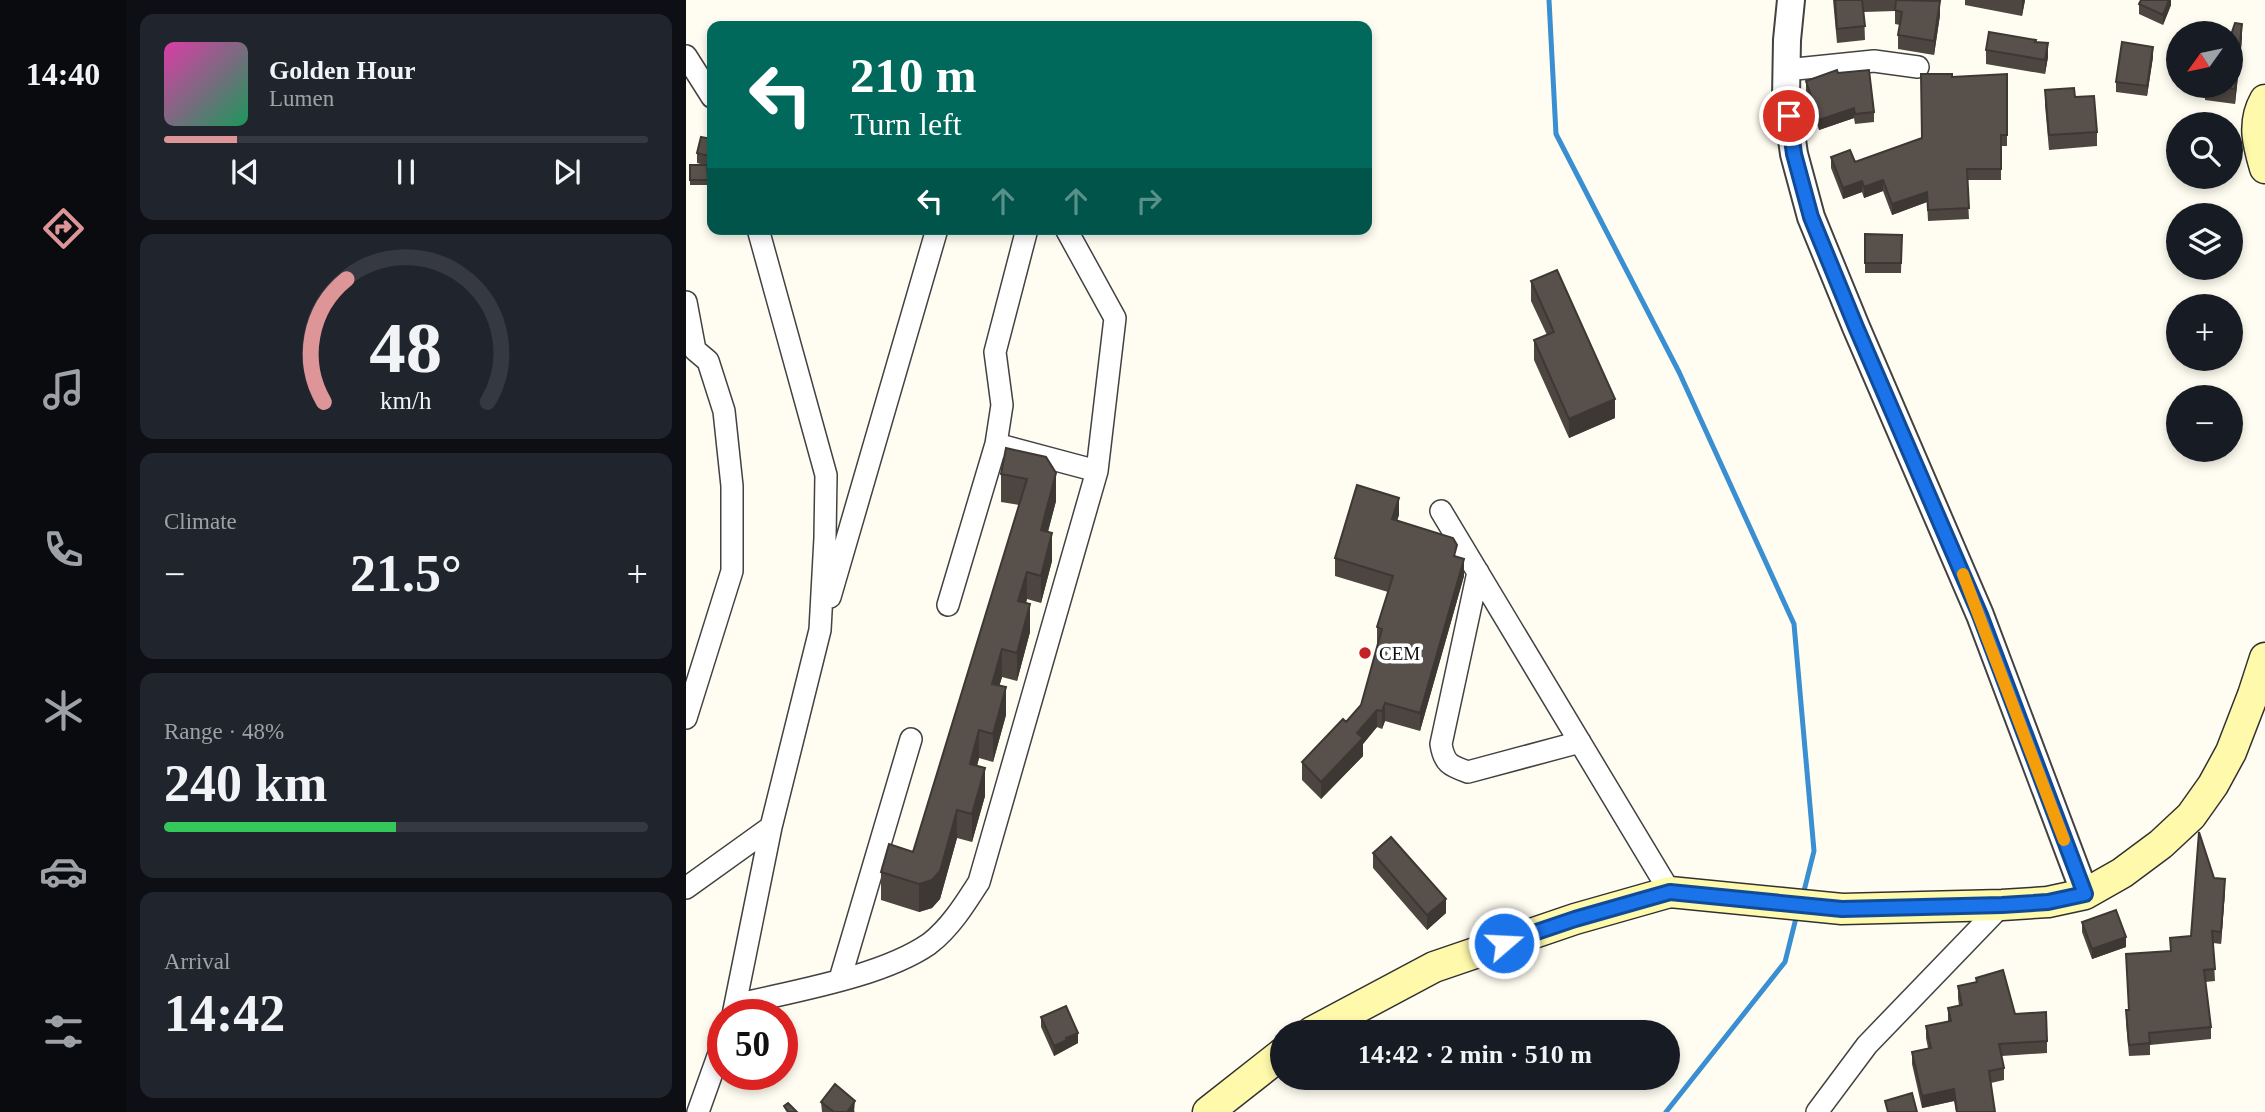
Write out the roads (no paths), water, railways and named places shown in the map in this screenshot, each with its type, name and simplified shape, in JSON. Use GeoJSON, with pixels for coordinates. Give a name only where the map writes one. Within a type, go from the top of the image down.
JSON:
{"type":"FeatureCollection","features":[{"type":"Feature","properties":{"kind":"main road"},"geometry":{"type":"LineString","coordinates":[[2265,100],[2258,113],[2257,139],[2265,168]]}},
{"type":"Feature","properties":{"kind":"main road"},"geometry":{"type":"LineString","coordinates":[[1335,1020],[1434,967],[1575,919],[1670,892],[1842,909],[2002,905],[2048,902],[2085,894],[2122,873],[2161,844],[2191,816],[2213,785],[2231,752],[2265,658]]}},
{"type":"Feature","properties":{"kind":"main road"},"geometry":{"type":"LineString","coordinates":[[1209,1112],[1270,1063]]}},
{"type":"Feature","properties":{"kind":"street"},"geometry":{"type":"LineString","coordinates":[[1791,0],[1786,97],[1794,154],[1811,217],[1980,615],[2085,894]]}},
{"type":"Feature","properties":{"kind":"street"},"geometry":{"type":"LineString","coordinates":[[686,56],[707,89]]}},
{"type":"Feature","properties":{"kind":"street"},"geometry":{"type":"LineString","coordinates":[[1786,71],[1874,61],[1918,67]]}},
{"type":"Feature","properties":{"kind":"street"},"geometry":{"type":"LineString","coordinates":[[760,235],[826,475],[820,630]]}},
{"type":"Feature","properties":{"kind":"street"},"geometry":{"type":"LineString","coordinates":[[736,999],[772,827],[820,630],[935,235]]}},
{"type":"Feature","properties":{"kind":"street"},"geometry":{"type":"LineString","coordinates":[[948,606],[996,444],[1002,405],[995,352],[1025,235]]}},
{"type":"Feature","properties":{"kind":"street"},"geometry":{"type":"LineString","coordinates":[[772,999],[899,961],[931,942],[957,916],[979,882],[1097,471],[1115,318],[1069,235]]}},
{"type":"Feature","properties":{"kind":"street"},"geometry":{"type":"LineString","coordinates":[[686,302],[691,350],[708,361],[724,411],[732,486],[732,571],[686,718]]}},
{"type":"Feature","properties":{"kind":"street"},"geometry":{"type":"LineString","coordinates":[[996,444],[1097,471]]}},
{"type":"Feature","properties":{"kind":"street"},"geometry":{"type":"LineString","coordinates":[[1441,511],[1670,892]]}},
{"type":"Feature","properties":{"kind":"street"},"geometry":{"type":"LineString","coordinates":[[1478,572],[1441,744],[1443,756],[1452,767],[1468,772],[1580,742]]}},
{"type":"Feature","properties":{"kind":"street"},"geometry":{"type":"LineString","coordinates":[[840,979],[911,739]]}},
{"type":"Feature","properties":{"kind":"street"},"geometry":{"type":"LineString","coordinates":[[686,888],[772,827]]}},
{"type":"Feature","properties":{"kind":"street"},"geometry":{"type":"LineString","coordinates":[[1817,1112],[1867,1045],[2002,905]]}},
{"type":"Feature","properties":{"kind":"street"},"geometry":{"type":"LineString","coordinates":[[698,1112],[707,1087]]}},
{"type":"Feature","properties":{"kind":"waterway"},"geometry":{"type":"LineString","coordinates":[[1549,0],[1556,134],[1679,372],[1794,624],[1814,851],[1803,895]]}},
{"type":"Feature","properties":{"kind":"waterway"},"geometry":{"type":"LineString","coordinates":[[1666,1112],[1785,962],[1797,914]]}},
{"type":"Feature","properties":{"kind":"place","name":"CEM"},"geometry":{"type":"Point","coordinates":[1365,653]}}]}
